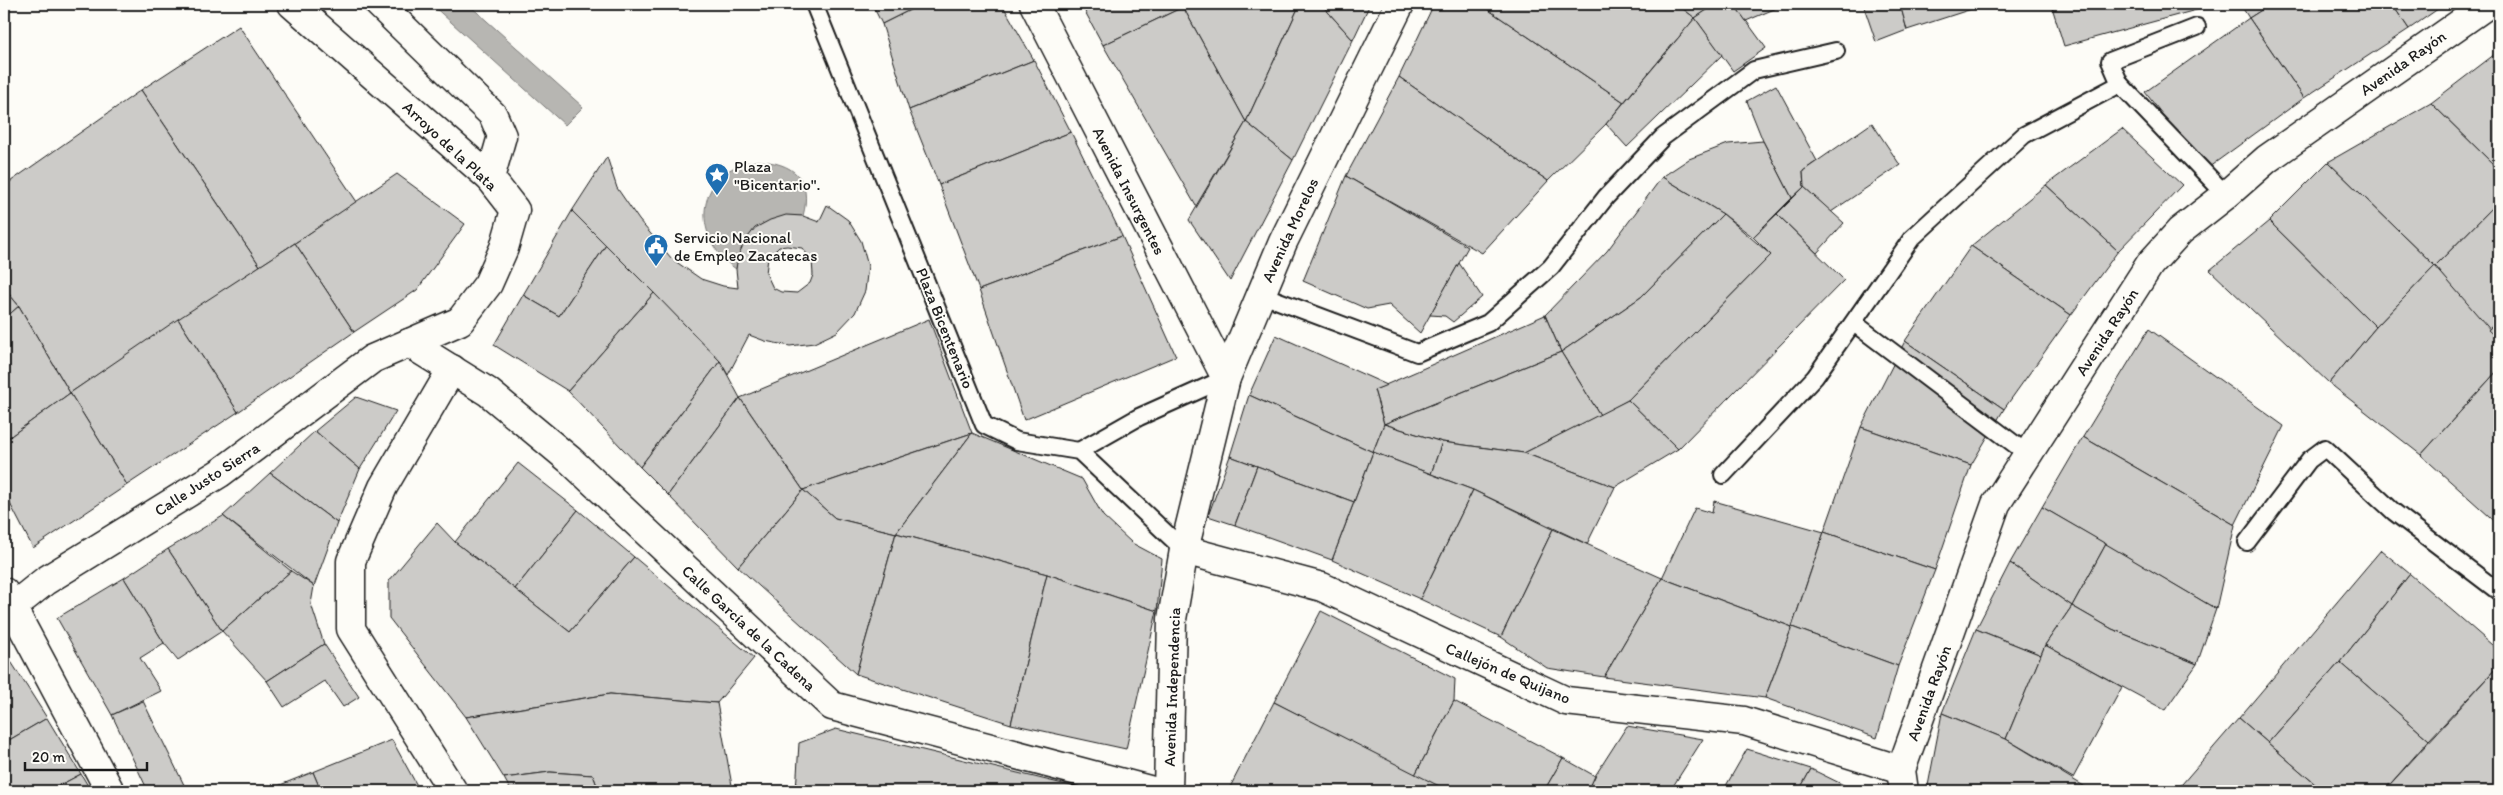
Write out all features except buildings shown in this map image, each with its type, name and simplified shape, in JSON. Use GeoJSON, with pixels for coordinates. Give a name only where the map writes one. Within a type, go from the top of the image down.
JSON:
{"type":"FeatureCollection","features":[{"type":"Feature","properties":{"kind":"street","name":"Arroyo de la Plata"},"geometry":{"type":"LineString","coordinates":[[292,4],[490,178],[515,210],[504,248],[488,284],[460,321],[409,343]]}},
{"type":"Feature","properties":{"kind":"street"},"geometry":{"type":"LineString","coordinates":[[379,4],[494,115],[502,136],[490,178]]}},
{"type":"Feature","properties":{"kind":"street","name":"Avenida Insurgentes"},"geometry":{"type":"LineString","coordinates":[[1034,4],[1226,378]]}},
{"type":"Feature","properties":{"kind":"street","name":"Avenida Morelos"},"geometry":{"type":"LineString","coordinates":[[1203,466],[1226,378],[1260,294],[1283,242],[1400,4]]}},
{"type":"Feature","properties":{"kind":"street","name":"Avenida Rayón"},"geometry":{"type":"LineString","coordinates":[[1903,781],[1996,504],[2150,264],[2180,231],[2226,195],[2267,159],[2488,4]]}},
{"type":"Feature","properties":{"kind":"street","name":"Calle García de la Cadena"},"geometry":{"type":"LineString","coordinates":[[409,343],[488,392],[570,460],[832,706],[1153,791]]}},
{"type":"Feature","properties":{"kind":"street","name":"Calle Justo Sierra"},"geometry":{"type":"LineString","coordinates":[[7,605],[220,473],[372,359],[409,343]]}},
{"type":"Feature","properties":{"kind":"street"},"geometry":{"type":"LineString","coordinates":[[452,369],[383,487],[351,561],[351,629],[453,791]]}},
{"type":"Feature","properties":{"kind":"street","name":"Avenida Independencia"},"geometry":{"type":"LineString","coordinates":[[1168,791],[1172,619],[1184,550],[1203,466]]}},
{"type":"Feature","properties":{"kind":"street","name":"Callejón de Quijano"},"geometry":{"type":"LineString","coordinates":[[1184,550],[1322,587],[1566,701],[1744,721],[1903,781]]}},
{"type":"Feature","properties":{"kind":"street"},"geometry":{"type":"LineString","coordinates":[[7,605],[110,791]]}},
{"type":"Feature","properties":{"kind":"lane","name":"Plaza Bicentenario"},"geometry":{"type":"LineString","coordinates":[[814,4],[984,425],[1017,441],[1079,451]]}},
{"type":"Feature","properties":{"kind":"lane"},"geometry":{"type":"LineString","coordinates":[[2197,27],[2110,61],[2120,84],[2226,195]]}},
{"type":"Feature","properties":{"kind":"lane"},"geometry":{"type":"LineString","coordinates":[[1260,294],[1417,352],[1488,323],[1551,266],[1606,197],[1663,137],[1754,70],[1836,51]]}},
{"type":"Feature","properties":{"kind":"lane"},"geometry":{"type":"LineString","coordinates":[[1723,475],[1815,377],[1912,238],[2024,135],[2120,84]]}},
{"type":"Feature","properties":{"kind":"lane"},"geometry":{"type":"LineString","coordinates":[[1854,322],[2028,455]]}},
{"type":"Feature","properties":{"kind":"lane"},"geometry":{"type":"LineString","coordinates":[[1184,550],[1079,451],[1139,417],[1226,378]]}},
{"type":"Feature","properties":{"kind":"lane"},"geometry":{"type":"LineString","coordinates":[[2247,542],[2309,460],[2325,448],[2394,512],[2499,592]]}},
{"type":"Feature","properties":{"kind":"shaded area"},"geometry":{"type":"Polygon","coordinates":[[[431,4],[468,4],[583,107],[565,125],[431,4]]]}},
{"type":"Feature","properties":{"kind":"shaded area"},"geometry":{"type":"Polygon","coordinates":[[[757,161],[781,165],[797,175],[805,192],[803,216],[777,218],[758,228],[744,244],[736,269],[721,255],[710,240],[705,223],[706,206],[711,190],[721,176],[737,166],[757,161]]]}},
{"type":"Feature","properties":{"kind":"place","name":"Plaza \"Bicentario\"."},"geometry":{"type":"Point","coordinates":[717,196]}},
{"type":"Feature","properties":{"kind":"place","name":"Servicio Nacional de Empleo Zacatecas"},"geometry":{"type":"Point","coordinates":[656,267]}}]}
